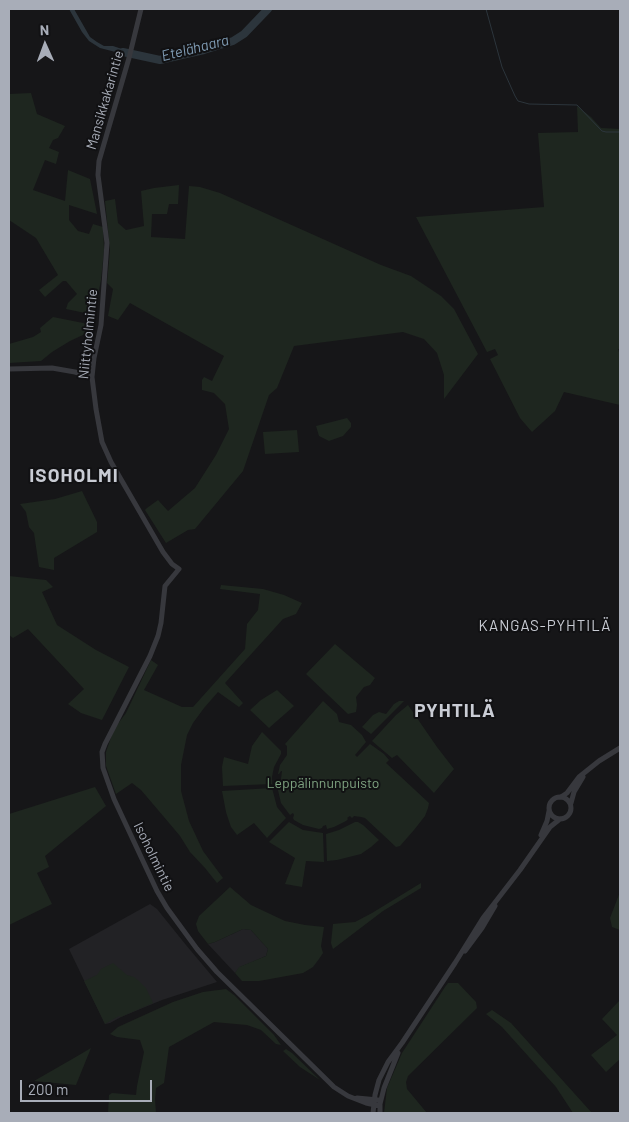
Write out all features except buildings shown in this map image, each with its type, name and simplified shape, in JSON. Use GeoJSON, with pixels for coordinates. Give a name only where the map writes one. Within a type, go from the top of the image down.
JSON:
{"type":"FeatureCollection","features":[{"type":"Feature","properties":{"kind":"street","name":"Mansikkakarintie"},"geometry":{"type":"LineString","coordinates":[[101,199],[98,175],[99,161],[141,9]]}},
{"type":"Feature","properties":{"kind":"street","name":"Niittyholmintie"},"geometry":{"type":"LineString","coordinates":[[101,199],[108,243],[101,325],[92,376],[102,442],[111,462],[163,552],[178,570]]}},
{"type":"Feature","properties":{"kind":"street"},"geometry":{"type":"LineString","coordinates":[[9,369],[52,368],[92,376]]}},
{"type":"Feature","properties":{"kind":"street","name":"Isoholmintie"},"geometry":{"type":"LineString","coordinates":[[178,570],[165,586],[161,623],[150,656],[104,748],[102,762],[105,775],[157,892],[197,949],[334,1087],[354,1098],[378,1103]]}},
{"type":"Feature","properties":{"kind":"street"},"geometry":{"type":"LineString","coordinates":[[561,797],[567,793],[579,777],[599,761],[620,748]]}},
{"type":"Feature","properties":{"kind":"street"},"geometry":{"type":"LineString","coordinates":[[380,1113],[378,1103],[379,1080],[383,1070],[455,963],[482,928],[502,894],[550,827],[569,814],[574,792],[586,772]]}},
{"type":"Feature","properties":{"kind":"street"},"geometry":{"type":"LineString","coordinates":[[537,845],[547,821],[549,806],[552,801],[556,797],[561,797],[567,799],[571,804]]}},
{"type":"Feature","properties":{"kind":"street"},"geometry":{"type":"LineString","coordinates":[[549,811],[554,817],[560,819]]}},
{"type":"Feature","properties":{"kind":"street"},"geometry":{"type":"LineString","coordinates":[[373,1113],[378,1103]]}},
{"type":"Feature","properties":{"kind":"shaded area"},"geometry":{"type":"Polygon","coordinates":[[[69,9],[74,9],[90,37],[104,46],[113,46],[128,51],[127,55],[100,48],[89,41],[69,9]]]}},
{"type":"Feature","properties":{"kind":"shaded area"},"geometry":{"type":"Polygon","coordinates":[[[150,904],[157,909],[217,982],[162,1000],[105,1024],[69,949],[150,904]]]}},
{"type":"Feature","properties":{"kind":"shaded area"},"geometry":{"type":"Polygon","coordinates":[[[243,929],[251,930],[268,949],[266,956],[240,967],[235,973],[208,944],[243,929]]]}},
{"type":"Feature","properties":{"kind":"green space"},"geometry":{"type":"Polygon","coordinates":[[[31,93],[37,114],[65,126],[49,148],[59,152],[56,164],[45,160],[33,190],[65,201],[68,170],[90,179],[97,214],[69,205],[69,220],[78,231],[89,234],[93,224],[103,227],[104,250],[101,280],[95,311],[90,314],[66,309],[68,303],[77,294],[66,281],[63,281],[45,297],[39,290],[58,275],[36,238],[9,220],[9,94],[31,93]]]}},
{"type":"Feature","properties":{"kind":"green space"},"geometry":{"type":"Polygon","coordinates":[[[577,106],[601,128],[620,129],[620,349],[618,349],[620,355],[620,405],[564,392],[555,411],[532,432],[520,418],[490,359],[498,355],[495,349],[487,352],[416,217],[544,207],[538,133],[578,132],[577,106]]]}},
{"type":"Feature","properties":{"kind":"green space"},"geometry":{"type":"Polygon","coordinates":[[[179,185],[178,204],[169,204],[167,214],[152,214],[151,237],[185,239],[189,186],[220,193],[381,265],[411,276],[441,296],[454,309],[478,354],[444,399],[444,375],[437,353],[424,339],[403,332],[294,346],[277,388],[269,395],[243,471],[195,529],[188,530],[166,543],[145,510],[158,500],[168,511],[195,488],[216,455],[229,429],[225,404],[214,393],[202,390],[202,380],[204,377],[212,381],[224,356],[130,303],[118,320],[108,316],[113,289],[107,283],[110,250],[105,201],[115,199],[118,223],[126,230],[144,226],[141,191],[179,185]]]}},
{"type":"Feature","properties":{"kind":"green space"},"geometry":{"type":"Polygon","coordinates":[[[53,317],[88,324],[88,329],[85,334],[52,352],[41,361],[9,363],[9,344],[33,337],[41,332],[40,328],[53,317]]]}},
{"type":"Feature","properties":{"kind":"green space"},"geometry":{"type":"Polygon","coordinates":[[[347,418],[351,423],[351,427],[343,436],[329,441],[319,436],[316,426],[347,418]]]}},
{"type":"Feature","properties":{"kind":"green space"},"geometry":{"type":"Polygon","coordinates":[[[297,430],[299,452],[265,454],[263,432],[297,430]]]}},
{"type":"Feature","properties":{"kind":"green space"},"geometry":{"type":"Polygon","coordinates":[[[82,491],[97,522],[97,532],[54,558],[54,570],[39,567],[34,533],[29,527],[26,512],[20,504],[55,499],[82,491]]]}},
{"type":"Feature","properties":{"kind":"green space"},"geometry":{"type":"Polygon","coordinates":[[[9,576],[46,580],[53,587],[42,592],[57,625],[96,650],[129,667],[102,720],[81,713],[68,704],[84,689],[28,629],[13,638],[9,635],[9,576]]]}},
{"type":"Feature","properties":{"kind":"green space"},"geometry":{"type":"Polygon","coordinates":[[[221,585],[263,589],[302,603],[296,614],[283,619],[225,683],[243,703],[239,707],[218,692],[193,723],[187,735],[181,765],[181,791],[189,821],[203,851],[223,878],[217,883],[141,790],[132,783],[116,794],[106,766],[106,752],[114,729],[126,713],[151,660],[158,665],[144,690],[182,707],[193,707],[245,649],[247,624],[258,610],[260,594],[220,589],[221,585]]]}},
{"type":"Feature","properties":{"kind":"green space"},"geometry":{"type":"Polygon","coordinates":[[[335,644],[375,678],[356,697],[356,712],[348,714],[306,674],[335,644]]]}},
{"type":"Feature","properties":{"kind":"green space"},"geometry":{"type":"Polygon","coordinates":[[[277,690],[294,706],[269,728],[250,710],[277,690]]]}},
{"type":"Feature","properties":{"kind":"green space","name":"Leppälinnunpuisto"},"geometry":{"type":"Polygon","coordinates":[[[323,701],[337,714],[339,722],[351,725],[362,735],[366,742],[355,755],[357,757],[370,744],[384,754],[389,760],[386,763],[429,803],[425,816],[400,846],[396,847],[365,818],[354,816],[352,818],[350,816],[346,821],[334,827],[327,829],[326,825],[319,829],[303,825],[294,820],[293,813],[290,815],[281,803],[277,786],[281,786],[282,771],[278,774],[280,765],[287,755],[287,746],[285,744],[323,701]]]}},
{"type":"Feature","properties":{"kind":"green space"},"geometry":{"type":"Polygon","coordinates":[[[399,701],[404,701],[371,734],[362,727],[373,715],[379,712],[386,714],[399,701]]]}},
{"type":"Feature","properties":{"kind":"green space"},"geometry":{"type":"Polygon","coordinates":[[[408,705],[454,769],[434,793],[397,755],[392,758],[372,741],[408,705]]]}},
{"type":"Feature","properties":{"kind":"green space"},"geometry":{"type":"Polygon","coordinates":[[[262,732],[281,751],[274,767],[272,784],[223,786],[222,767],[224,757],[248,764],[252,746],[262,732]]]}},
{"type":"Feature","properties":{"kind":"green space"},"geometry":{"type":"Polygon","coordinates":[[[95,787],[106,806],[45,856],[49,867],[37,873],[52,904],[9,925],[9,814],[95,787]]]}},
{"type":"Feature","properties":{"kind":"green space"},"geometry":{"type":"Polygon","coordinates":[[[272,788],[277,807],[286,818],[267,838],[254,823],[237,835],[231,827],[222,791],[272,788]]]}},
{"type":"Feature","properties":{"kind":"green space"},"geometry":{"type":"Polygon","coordinates":[[[289,822],[303,830],[323,833],[324,862],[306,861],[302,887],[285,884],[295,858],[269,842],[289,822]]]}},
{"type":"Feature","properties":{"kind":"green space"},"geometry":{"type":"Polygon","coordinates":[[[355,822],[363,825],[379,840],[361,854],[327,861],[326,834],[355,822]]]}},
{"type":"Feature","properties":{"kind":"green space"},"geometry":{"type":"Polygon","coordinates":[[[421,883],[421,888],[383,911],[333,949],[331,943],[333,924],[355,922],[421,883]]]}},
{"type":"Feature","properties":{"kind":"green space"},"geometry":{"type":"Polygon","coordinates":[[[230,887],[251,905],[285,921],[324,927],[321,946],[323,953],[313,967],[303,973],[259,981],[242,981],[235,973],[239,967],[266,956],[268,949],[251,930],[243,929],[208,944],[198,931],[196,924],[199,916],[230,887]]]}},
{"type":"Feature","properties":{"kind":"green space"},"geometry":{"type":"Polygon","coordinates":[[[620,892],[620,930],[612,927],[610,918],[620,892]]]}},
{"type":"Feature","properties":{"kind":"green space"},"geometry":{"type":"Polygon","coordinates":[[[113,963],[127,975],[134,977],[146,988],[153,1003],[121,1017],[119,1016],[105,1024],[84,981],[97,975],[101,969],[113,963]]]}},
{"type":"Feature","properties":{"kind":"green space"},"geometry":{"type":"Polygon","coordinates":[[[448,983],[458,983],[476,1002],[477,1008],[408,1076],[406,1082],[407,1089],[427,1113],[384,1113],[387,1088],[402,1053],[448,983]]]}},
{"type":"Feature","properties":{"kind":"green space"},"geometry":{"type":"Polygon","coordinates":[[[226,989],[274,1035],[281,1045],[276,1044],[261,1030],[247,1025],[214,1022],[169,1047],[164,1083],[156,1088],[156,1113],[108,1113],[109,1095],[112,1093],[136,1095],[144,1052],[140,1040],[117,1037],[110,1034],[118,1027],[173,1002],[203,992],[226,989]]]}},
{"type":"Feature","properties":{"kind":"green space"},"geometry":{"type":"Polygon","coordinates":[[[619,1001],[620,1059],[606,1072],[591,1055],[617,1035],[602,1019],[619,1001]]]}},
{"type":"Feature","properties":{"kind":"green space"},"geometry":{"type":"Polygon","coordinates":[[[492,1010],[511,1023],[592,1113],[573,1113],[556,1087],[502,1027],[486,1014],[492,1010]]]}},
{"type":"Feature","properties":{"kind":"green space"},"geometry":{"type":"Polygon","coordinates":[[[91,1048],[76,1085],[34,1081],[74,1058],[91,1048]]]}},
{"type":"Feature","properties":{"kind":"green space"},"geometry":{"type":"Polygon","coordinates":[[[286,1049],[320,1080],[300,1067],[283,1051],[286,1049]]]}},
{"type":"Feature","properties":{"kind":"waterway","name":"Etelähaara"},"geometry":{"type":"LineString","coordinates":[[123,52],[160,60],[204,50],[233,41],[244,34],[268,9]]}},
{"type":"Feature","properties":{"kind":"waterway"},"geometry":{"type":"LineString","coordinates":[[486,9],[502,67],[518,101],[529,104],[577,105],[602,131],[620,132]]}},
{"type":"Feature","properties":{"kind":"district","name":"ISOHOLMI"},"geometry":{"type":"Point","coordinates":[74,476]}},
{"type":"Feature","properties":{"kind":"district","name":"KANGAS-PYHTILÄ"},"geometry":{"type":"Point","coordinates":[545,626]}},
{"type":"Feature","properties":{"kind":"district","name":"PYHTILÄ"},"geometry":{"type":"Point","coordinates":[455,711]}}]}
